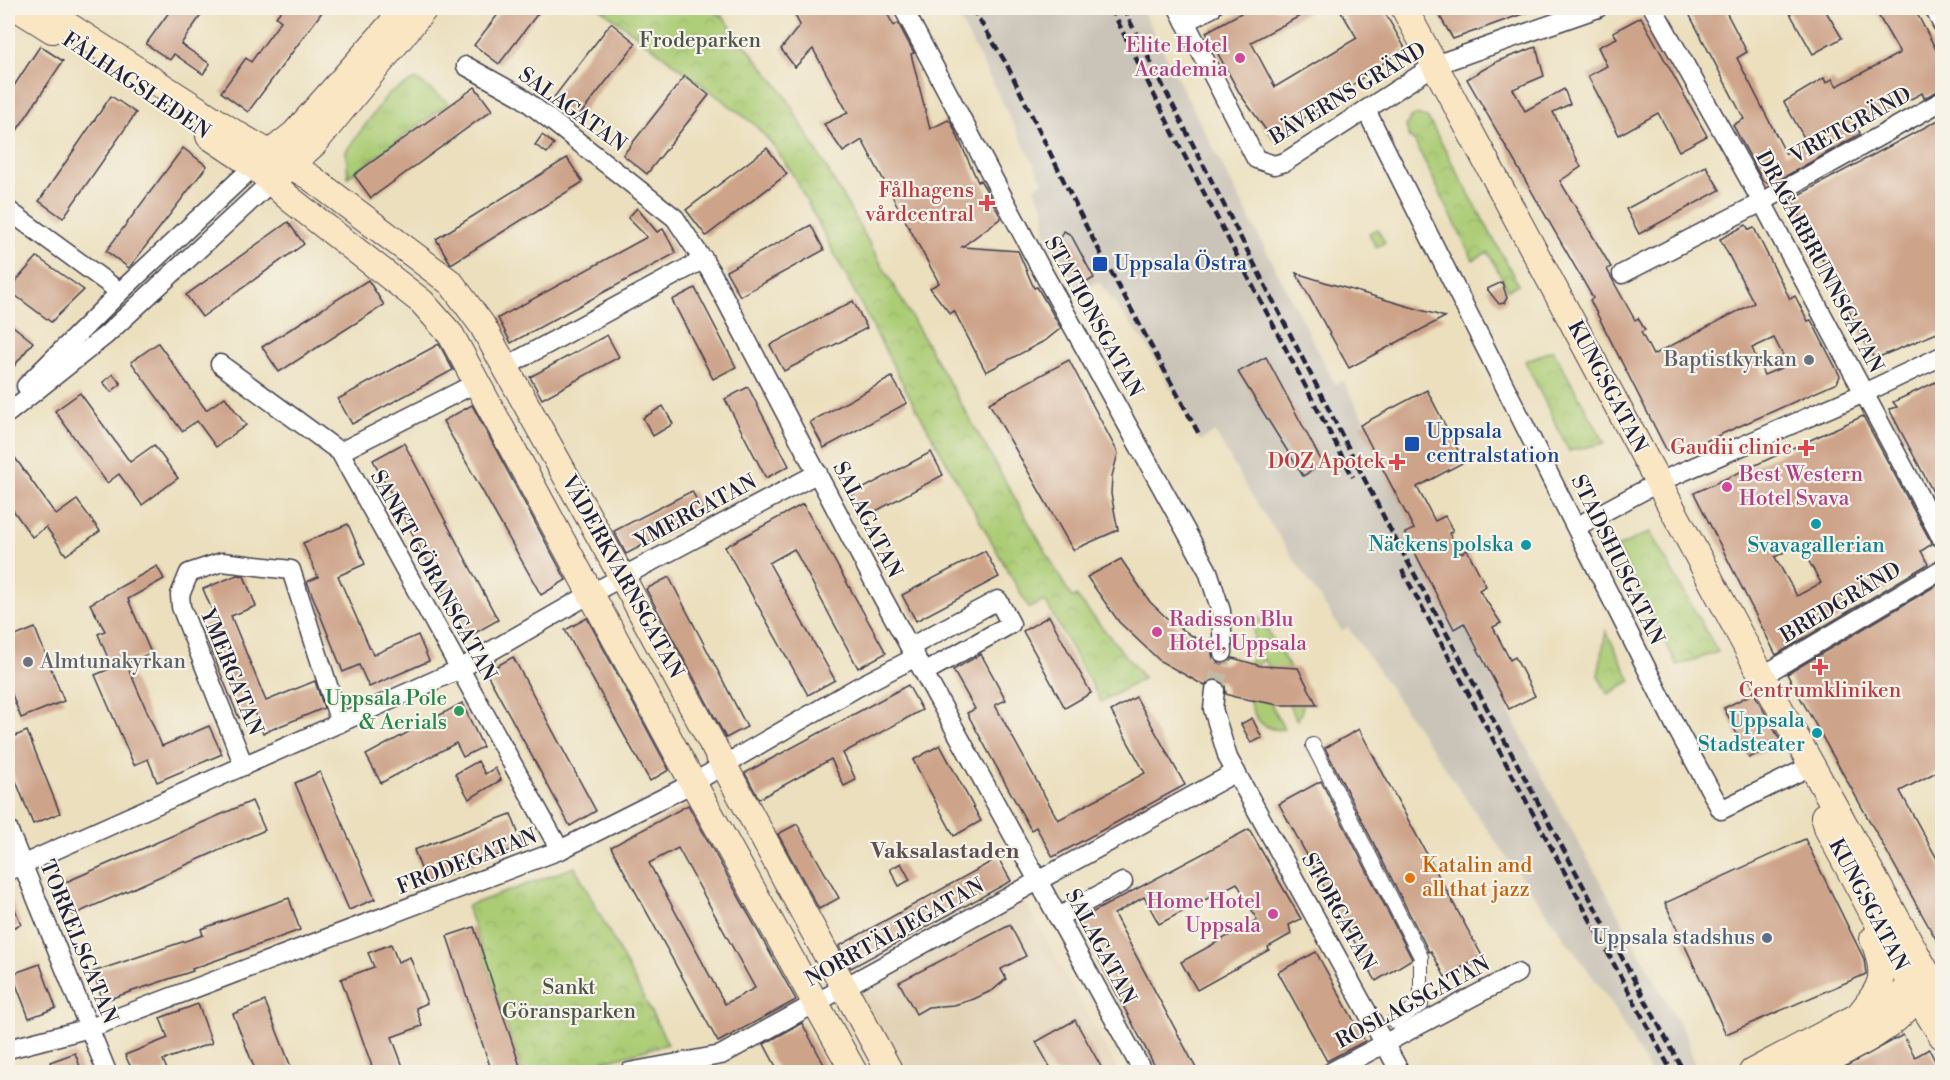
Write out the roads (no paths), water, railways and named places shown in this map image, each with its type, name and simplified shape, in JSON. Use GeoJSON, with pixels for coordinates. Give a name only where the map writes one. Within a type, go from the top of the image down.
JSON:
{"type":"FeatureCollection","features":[{"type":"Feature","properties":{"kind":"main road","name":"FÅLHAGSLEDEN"},"geometry":{"type":"LineString","coordinates":[[17,8],[272,166]]}},
{"type":"Feature","properties":{"kind":"main road","name":"FÅLHAGSLEDEN"},"geometry":{"type":"LineString","coordinates":[[41,8],[272,166]]}},
{"type":"Feature","properties":{"kind":"main road"},"geometry":{"type":"LineString","coordinates":[[272,166],[294,134],[406,8]]}},
{"type":"Feature","properties":{"kind":"main road"},"geometry":{"type":"LineString","coordinates":[[272,166],[314,144],[425,8]]}},
{"type":"Feature","properties":{"kind":"main road","name":"KUNGSGATAN"},"geometry":{"type":"LineString","coordinates":[[1404,8],[1762,676],[1934,991],[1942,1036]]}},
{"type":"Feature","properties":{"kind":"main road","name":"VÄDERKVARNSGATAN"},"geometry":{"type":"LineString","coordinates":[[272,166],[310,177],[451,283],[482,326],[622,577],[890,1072]]}},
{"type":"Feature","properties":{"kind":"main road","name":"VÄDERKVARNSGATAN"},"geometry":{"type":"LineString","coordinates":[[272,166],[290,199],[422,302],[451,335],[693,783],[854,1072]]}},
{"type":"Feature","properties":{"kind":"main road","name":"KUNGSGATAN"},"geometry":{"type":"LineString","coordinates":[[1811,766],[1828,830],[1934,991]]}},
{"type":"Feature","properties":{"kind":"main road"},"geometry":{"type":"LineString","coordinates":[[1828,830],[1882,962],[1882,982],[1857,1016]]}},
{"type":"Feature","properties":{"kind":"main road"},"geometry":{"type":"LineString","coordinates":[[1752,1072],[1896,996],[1934,991]]}},
{"type":"Feature","properties":{"kind":"main road"},"geometry":{"type":"LineString","coordinates":[[1801,1072],[1869,1038],[1934,991]]}},
{"type":"Feature","properties":{"kind":"street","name":"STATIONSGATAN"},"geometry":{"type":"LineString","coordinates":[[903,8],[1045,276],[1208,571],[1221,610],[1223,653]]}},
{"type":"Feature","properties":{"kind":"street"},"geometry":{"type":"LineString","coordinates":[[1181,15],[1212,8]]}},
{"type":"Feature","properties":{"kind":"street","name":"BÄVERNS GRÄND"},"geometry":{"type":"LineString","coordinates":[[1181,15],[1256,159],[1274,165],[1285,162],[1435,65],[1598,8]]}},
{"type":"Feature","properties":{"kind":"street","name":"DRAGARBRUNNSGATAN"},"geometry":{"type":"LineString","coordinates":[[1653,8],[1762,202],[1942,539]]}},
{"type":"Feature","properties":{"kind":"street"},"geometry":{"type":"LineString","coordinates":[[1934,8],[1942,24]]}},
{"type":"Feature","properties":{"kind":"street","name":"SALAGATAN"},"geometry":{"type":"LineString","coordinates":[[466,66],[520,96],[680,222],[704,259],[917,659],[1143,1072]]}},
{"type":"Feature","properties":{"kind":"street","name":"VRETGRÄND"},"geometry":{"type":"LineString","coordinates":[[1622,274],[1762,202],[1942,101]]}},
{"type":"Feature","properties":{"kind":"street","name":"STADSHUSGATAN"},"geometry":{"type":"LineString","coordinates":[[1366,110],[1721,810],[1811,766]]}},
{"type":"Feature","properties":{"kind":"street"},"geometry":{"type":"LineString","coordinates":[[8,404],[120,292],[272,166]]}},
{"type":"Feature","properties":{"kind":"street"},"geometry":{"type":"LineString","coordinates":[[8,413],[138,306],[272,166]]}},
{"type":"Feature","properties":{"kind":"street"},"geometry":{"type":"LineString","coordinates":[[8,210],[120,292]]}},
{"type":"Feature","properties":{"kind":"street"},"geometry":{"type":"LineString","coordinates":[[505,367],[704,259]]}},
{"type":"Feature","properties":{"kind":"street"},"geometry":{"type":"LineString","coordinates":[[1576,527],[1659,482],[1864,393],[1942,356]]}},
{"type":"Feature","properties":{"kind":"street","name":"SANKT GÖRANSGATAN"},"geometry":{"type":"LineString","coordinates":[[220,364],[340,452],[458,670],[560,850]]}},
{"type":"Feature","properties":{"kind":"street"},"geometry":{"type":"LineString","coordinates":[[340,452],[478,382]]}},
{"type":"Feature","properties":{"kind":"street","name":"YMERGATAN"},"geometry":{"type":"LineString","coordinates":[[15,867],[458,670],[592,593],[818,473]]}},
{"type":"Feature","properties":{"kind":"street","name":"YMERGATAN"},"geometry":{"type":"LineString","coordinates":[[244,766],[181,607],[180,595],[189,573],[222,562],[291,570],[340,723]]}},
{"type":"Feature","properties":{"kind":"street","name":"BREDGRÄND"},"geometry":{"type":"LineString","coordinates":[[1762,676],[1942,568]]}},
{"type":"Feature","properties":{"kind":"street","name":"FRODEGATAN"},"geometry":{"type":"LineString","coordinates":[[8,1049],[90,1028],[560,850],[693,783],[723,764],[917,659]]}},
{"type":"Feature","properties":{"kind":"street"},"geometry":{"type":"LineString","coordinates":[[1215,690],[1213,709],[1216,725],[1236,772]]}},
{"type":"Feature","properties":{"kind":"street"},"geometry":{"type":"LineString","coordinates":[[1313,745],[1421,957],[1421,1005],[1394,1021]]}},
{"type":"Feature","properties":{"kind":"street","name":"NORRTÄLJEGATAN"},"geometry":{"type":"LineString","coordinates":[[629,1072],[721,1055],[1236,772]]}},
{"type":"Feature","properties":{"kind":"street","name":"STORGATAN"},"geometry":{"type":"LineString","coordinates":[[1236,772],[1400,1072]]}},
{"type":"Feature","properties":{"kind":"street","name":"TORKELSGATAN"},"geometry":{"type":"LineString","coordinates":[[8,829],[15,867],[90,1028],[107,1072]]}},
{"type":"Feature","properties":{"kind":"street"},"geometry":{"type":"LineString","coordinates":[[1058,917],[1123,882]]}},
{"type":"Feature","properties":{"kind":"street","name":"ROSLAGSGATAN"},"geometry":{"type":"LineString","coordinates":[[1331,1072],[1517,972]]}},
{"type":"Feature","properties":{"kind":"tunnel"},"geometry":{"type":"LineString","coordinates":[[1215,690],[1223,653]]}},
{"type":"Feature","properties":{"kind":"railway"},"geometry":{"type":"LineString","coordinates":[[972,8],[1006,63],[1087,228],[1199,434]]}},
{"type":"Feature","properties":{"kind":"railway"},"geometry":{"type":"LineString","coordinates":[[1111,8],[1181,149],[1353,477]]}},
{"type":"Feature","properties":{"kind":"railway"},"geometry":{"type":"LineString","coordinates":[[1123,8],[1390,529],[1684,1072]]}},
{"type":"Feature","properties":{"kind":"railway"},"geometry":{"type":"LineString","coordinates":[[1402,570],[1672,1072]]}},
{"type":"Feature","properties":{"kind":"place","name":"Elite Hotel Academia"},"geometry":{"type":"Point","coordinates":[1240,58]}},
{"type":"Feature","properties":{"kind":"place","name":"Fålhagens vårdcentral"},"geometry":{"type":"Point","coordinates":[987,203]}},
{"type":"Feature","properties":{"kind":"place","name":"Uppsala Östra"},"geometry":{"type":"Point","coordinates":[1100,264]}},
{"type":"Feature","properties":{"kind":"place","name":"Baptistkyrkan"},"geometry":{"type":"Point","coordinates":[1809,360]}},
{"type":"Feature","properties":{"kind":"place","name":"Uppsala centralstation"},"geometry":{"type":"Point","coordinates":[1412,444]}},
{"type":"Feature","properties":{"kind":"place","name":"Gaudii clinic"},"geometry":{"type":"Point","coordinates":[1806,448]}},
{"type":"Feature","properties":{"kind":"place","name":"DOZ Apotek"},"geometry":{"type":"Point","coordinates":[1397,462]}},
{"type":"Feature","properties":{"kind":"place","name":"Best Western Hotel Svava"},"geometry":{"type":"Point","coordinates":[1727,487]}},
{"type":"Feature","properties":{"kind":"place","name":"Svavagallerian"},"geometry":{"type":"Point","coordinates":[1816,524]}},
{"type":"Feature","properties":{"kind":"place","name":"Näckens polska"},"geometry":{"type":"Point","coordinates":[1526,545]}},
{"type":"Feature","properties":{"kind":"place","name":"Radisson Blu Hotel, Uppsala"},"geometry":{"type":"Point","coordinates":[1157,632]}},
{"type":"Feature","properties":{"kind":"place","name":"Almtunakyrkan"},"geometry":{"type":"Point","coordinates":[28,662]}},
{"type":"Feature","properties":{"kind":"place","name":"Centrumkliniken"},"geometry":{"type":"Point","coordinates":[1820,667]}},
{"type":"Feature","properties":{"kind":"place","name":"Uppsala Pole & Aerials"},"geometry":{"type":"Point","coordinates":[459,711]}},
{"type":"Feature","properties":{"kind":"place","name":"Uppsala Stadsteater"},"geometry":{"type":"Point","coordinates":[1817,733]}},
{"type":"Feature","properties":{"kind":"place","name":"Katalin and all that jazz"},"geometry":{"type":"Point","coordinates":[1410,878]}},
{"type":"Feature","properties":{"kind":"place","name":"Home Hotel Uppsala"},"geometry":{"type":"Point","coordinates":[1273,914]}},
{"type":"Feature","properties":{"kind":"place","name":"Uppsala stadshus"},"geometry":{"type":"Point","coordinates":[1767,938]}},
{"type":"Feature","properties":{"kind":"district","name":"Vaksalastaden"},"geometry":{"type":"Point","coordinates":[945,851]}},
{"type":"Feature","properties":{"kind":"park label","name":"Frodeparken"},"geometry":{"type":"Point","coordinates":[700,41]}},
{"type":"Feature","properties":{"kind":"park label","name":"Sankt Göransparken"},"geometry":{"type":"Point","coordinates":[569,1000]}}]}
